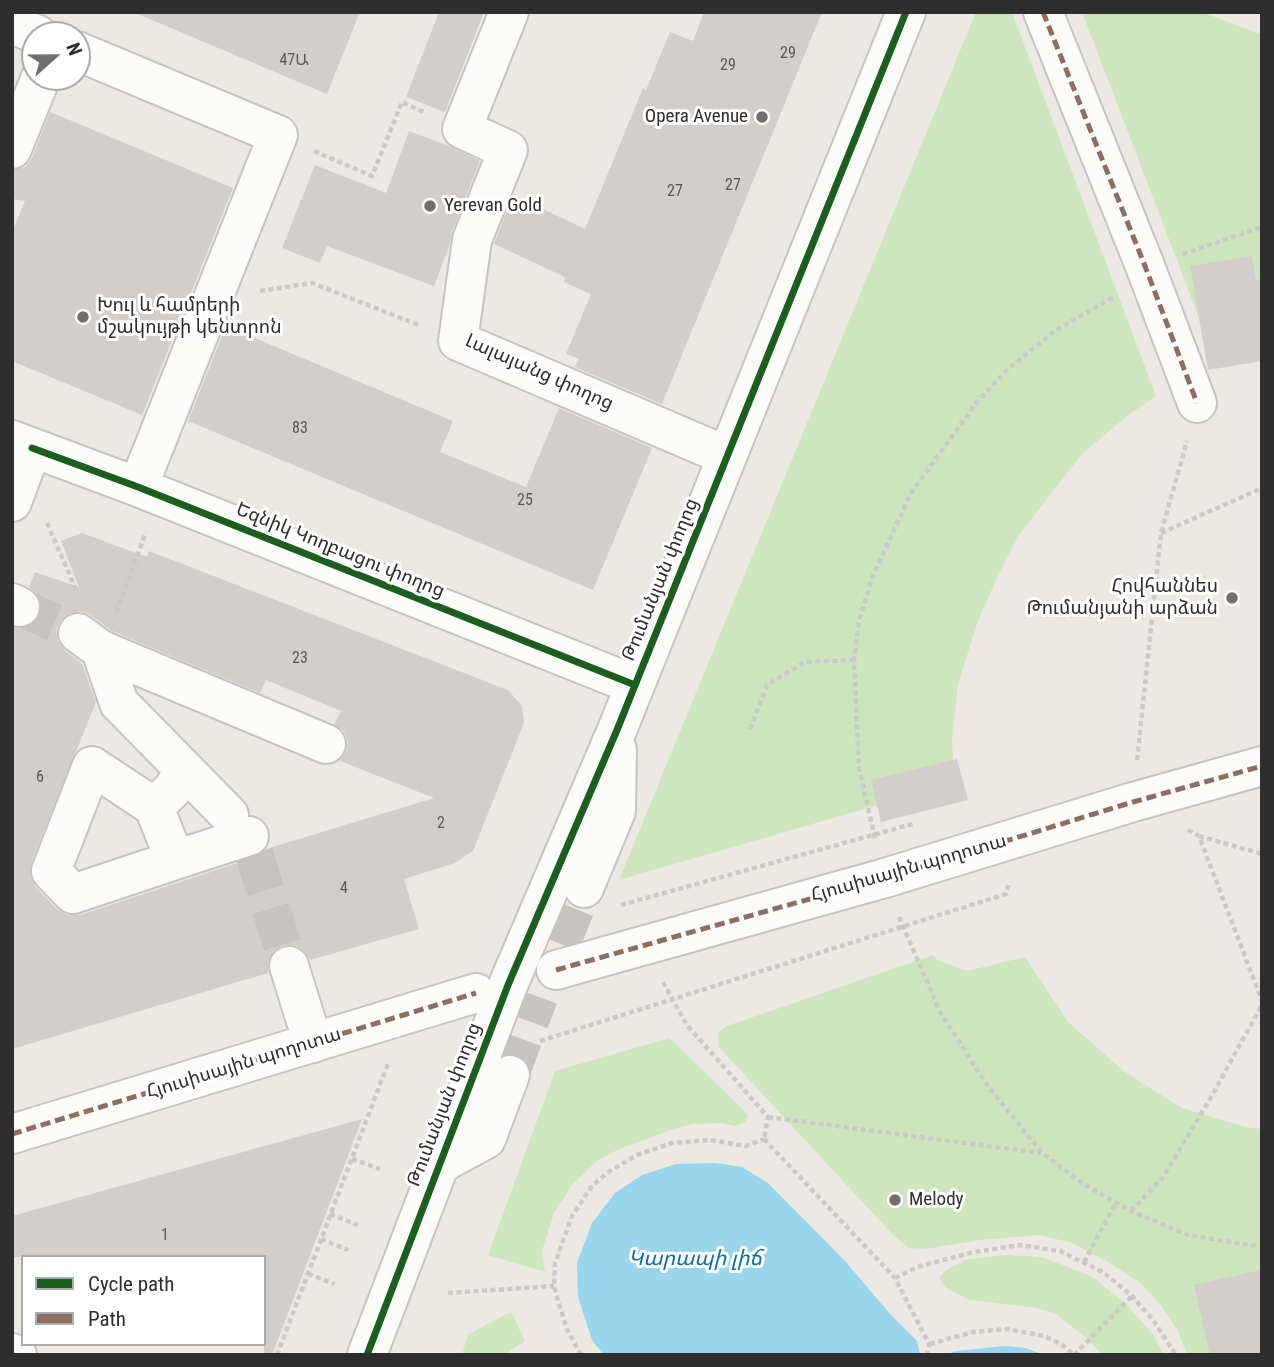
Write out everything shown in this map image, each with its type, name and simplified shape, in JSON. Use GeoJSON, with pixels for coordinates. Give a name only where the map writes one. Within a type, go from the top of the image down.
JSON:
{"type":"FeatureCollection","features":[{"type":"Feature","properties":{"kind":"street"},"geometry":{"type":"LineString","coordinates":[[462,129],[509,12]]}},
{"type":"Feature","properties":{"kind":"street","name":"Թումանյան փողոց"},"geometry":{"type":"LineString","coordinates":[[367,1355],[508,985],[617,730],[906,12]]}},
{"type":"Feature","properties":{"kind":"street"},"geometry":{"type":"LineString","coordinates":[[1043,12],[1197,403]]}},
{"type":"Feature","properties":{"kind":"street"},"geometry":{"type":"LineString","coordinates":[[91,57],[278,135],[218,287],[144,505]]}},
{"type":"Feature","properties":{"kind":"street"},"geometry":{"type":"LineString","coordinates":[[12,149],[35,91]]}},
{"type":"Feature","properties":{"kind":"street","name":"Լալայանց փողոց"},"geometry":{"type":"LineString","coordinates":[[462,129],[508,150],[472,240],[458,341],[727,456]]}},
{"type":"Feature","properties":{"kind":"street"},"geometry":{"type":"LineString","coordinates":[[12,502],[22,444]]}},
{"type":"Feature","properties":{"kind":"street","name":"Եզնիկ Կողբացու փողոց"},"geometry":{"type":"LineString","coordinates":[[22,444],[144,505],[635,685]]}},
{"type":"Feature","properties":{"kind":"street"},"geometry":{"type":"LineString","coordinates":[[90,642],[326,744]]}},
{"type":"Feature","properties":{"kind":"street"},"geometry":{"type":"LineString","coordinates":[[90,642],[119,704],[239,826],[175,860],[73,894],[51,871],[92,766],[154,807],[175,860]]}},
{"type":"Feature","properties":{"kind":"street"},"geometry":{"type":"LineString","coordinates":[[598,897],[616,811],[617,730]]}},
{"type":"Feature","properties":{"kind":"street","name":"Հյուսիսային պողոտա"},"geometry":{"type":"LineString","coordinates":[[556,970],[885,878],[1133,802],[1262,766]]}},
{"type":"Feature","properties":{"kind":"street"},"geometry":{"type":"LineString","coordinates":[[154,807],[172,790],[185,771]]}},
{"type":"Feature","properties":{"kind":"street"},"geometry":{"type":"LineString","coordinates":[[289,966],[313,1043]]}},
{"type":"Feature","properties":{"kind":"street","name":"Հյուսիսային պողոտա"},"geometry":{"type":"LineString","coordinates":[[12,1135],[477,993]]}},
{"type":"Feature","properties":{"kind":"street"},"geometry":{"type":"LineString","coordinates":[[440,1164],[486,1139],[510,1075]]}},
{"type":"Feature","properties":{"kind":"path"},"geometry":{"type":"LineString","coordinates":[[278,135],[372,176],[402,102],[462,129]]}},
{"type":"Feature","properties":{"kind":"path"},"geometry":{"type":"LineString","coordinates":[[1262,227],[1145,267],[1112,299],[1056,330],[1008,369],[976,402],[911,493],[872,578],[859,621],[854,660],[859,768],[885,878],[902,926],[940,1012],[987,1085],[1042,1153],[1082,1183],[1131,1211],[1188,1235],[1262,1247]]}},
{"type":"Feature","properties":{"kind":"path"},"geometry":{"type":"LineString","coordinates":[[218,287],[265,292],[312,283],[458,341]]}},
{"type":"Feature","properties":{"kind":"path"},"geometry":{"type":"LineString","coordinates":[[1197,403],[1161,533],[1133,802],[1199,836],[1262,854]]}},
{"type":"Feature","properties":{"kind":"path"},"geometry":{"type":"LineString","coordinates":[[1161,533],[1262,488]]}},
{"type":"Feature","properties":{"kind":"path"},"geometry":{"type":"LineString","coordinates":[[90,642],[144,505]]}},
{"type":"Feature","properties":{"kind":"path"},"geometry":{"type":"LineString","coordinates":[[47,522],[90,642]]}},
{"type":"Feature","properties":{"kind":"path"},"geometry":{"type":"LineString","coordinates":[[750,729],[767,685],[805,662],[854,660]]}},
{"type":"Feature","properties":{"kind":"path"},"geometry":{"type":"LineString","coordinates":[[598,897],[927,820]]}},
{"type":"Feature","properties":{"kind":"path"},"geometry":{"type":"LineString","coordinates":[[1131,1211],[1163,1177],[1210,1099],[1262,1003],[1199,836]]}},
{"type":"Feature","properties":{"kind":"path"},"geometry":{"type":"LineString","coordinates":[[540,1041],[1006,894]]}},
{"type":"Feature","properties":{"kind":"path"},"geometry":{"type":"LineString","coordinates":[[644,945],[685,1024],[768,1116],[1042,1153]]}},
{"type":"Feature","properties":{"kind":"path"},"geometry":{"type":"LineString","coordinates":[[277,1355],[407,1014]]}},
{"type":"Feature","properties":{"kind":"path"},"geometry":{"type":"LineString","coordinates":[[764,1139],[768,1116]]}},
{"type":"Feature","properties":{"kind":"path"},"geometry":{"type":"LineString","coordinates":[[764,1139],[895,1278],[929,1344],[927,1355]]}},
{"type":"Feature","properties":{"kind":"path"},"geometry":{"type":"LineString","coordinates":[[580,1355],[567,1329],[554,1286],[558,1251],[572,1216],[592,1186],[607,1173],[637,1155],[672,1143],[710,1140],[746,1146],[764,1139]]}},
{"type":"Feature","properties":{"kind":"path"},"geometry":{"type":"LineString","coordinates":[[352,1159],[380,1169]]}},
{"type":"Feature","properties":{"kind":"path"},"geometry":{"type":"LineString","coordinates":[[1084,1262],[1116,1203]]}},
{"type":"Feature","properties":{"kind":"path"},"geometry":{"type":"LineString","coordinates":[[330,1214],[358,1225]]}},
{"type":"Feature","properties":{"kind":"path"},"geometry":{"type":"LineString","coordinates":[[321,1239],[348,1250]]}},
{"type":"Feature","properties":{"kind":"path"},"geometry":{"type":"LineString","coordinates":[[895,1278],[917,1267],[974,1252],[1020,1245],[1060,1251],[1102,1272],[1132,1296],[1153,1320],[1176,1355]]}},
{"type":"Feature","properties":{"kind":"path"},"geometry":{"type":"LineString","coordinates":[[308,1274],[335,1284]]}},
{"type":"Feature","properties":{"kind":"path"},"geometry":{"type":"LineString","coordinates":[[448,1293],[554,1286]]}},
{"type":"Feature","properties":{"kind":"path"},"geometry":{"type":"LineString","coordinates":[[929,1344],[973,1332],[1007,1329],[1044,1336],[1061,1344],[1074,1355],[1132,1296]]}},
{"type":"Feature","properties":{"kind":"green space"},"geometry":{"type":"Polygon","coordinates":[[[976,12],[1012,12],[1156,396],[1127,416],[1081,455],[1019,535],[1001,569],[978,621],[958,684],[952,739],[954,783],[619,880],[976,12]]]}},
{"type":"Feature","properties":{"kind":"green space"},"geometry":{"type":"Polygon","coordinates":[[[1082,12],[1202,12],[1262,35],[1262,352],[1217,365],[1082,12]]]}},
{"type":"Feature","properties":{"kind":"green space"},"geometry":{"type":"Polygon","coordinates":[[[933,955],[936,959],[967,971],[1025,957],[1069,1023],[1125,1072],[1182,1108],[1245,1127],[1262,1129],[1262,1355],[1187,1355],[1178,1331],[1161,1305],[1140,1283],[1072,1243],[1040,1235],[981,1240],[925,1249],[909,1248],[893,1235],[718,1046],[718,1033],[727,1026],[933,955]]]}},
{"type":"Feature","properties":{"kind":"green space"},"geometry":{"type":"Polygon","coordinates":[[[670,1038],[748,1115],[745,1122],[736,1126],[721,1123],[692,1124],[619,1149],[597,1161],[572,1185],[554,1213],[542,1251],[545,1272],[488,1255],[555,1071],[670,1038]]]}},
{"type":"Feature","properties":{"kind":"green space"},"geometry":{"type":"Polygon","coordinates":[[[1007,1255],[1042,1257],[1093,1277],[1125,1303],[1152,1333],[1164,1355],[1102,1355],[1089,1340],[1056,1314],[1037,1308],[969,1300],[947,1289],[939,1278],[946,1270],[968,1259],[1007,1255]]]}},
{"type":"Feature","properties":{"kind":"green space"},"geometry":{"type":"Polygon","coordinates":[[[511,1312],[525,1341],[504,1355],[462,1355],[468,1334],[511,1312]]]}},
{"type":"Feature","properties":{"kind":"water","name":"Կարապի լիճ"},"geometry":{"type":"Polygon","coordinates":[[[716,1163],[742,1167],[768,1183],[845,1261],[917,1341],[920,1355],[604,1355],[592,1340],[578,1297],[577,1263],[592,1223],[615,1193],[642,1175],[676,1164],[716,1163]]]}},
{"type":"Feature","properties":{"kind":"water"},"geometry":{"type":"Polygon","coordinates":[[[1004,1346],[1026,1348],[1044,1355],[946,1355],[956,1351],[1004,1346]]]}},
{"type":"Feature","properties":{"kind":"building"},"geometry":{"type":"Polygon","coordinates":[[[133,12],[360,12],[327,94],[133,12]]]}},
{"type":"Feature","properties":{"kind":"building"},"geometry":{"type":"Polygon","coordinates":[[[439,12],[484,12],[445,112],[406,97],[439,12]]]}},
{"type":"Feature","properties":{"kind":"building"},"geometry":{"type":"Polygon","coordinates":[[[704,12],[822,12],[662,404],[575,367],[579,359],[566,354],[591,294],[564,282],[565,277],[494,244],[513,195],[585,229],[643,88],[646,90],[670,32],[693,41],[704,12]]]}},
{"type":"Feature","properties":{"kind":"building"},"geometry":{"type":"Polygon","coordinates":[[[50,112],[233,188],[142,415],[12,361],[12,232],[25,201],[12,199],[12,170],[25,167],[32,158],[50,112]]]}},
{"type":"Feature","properties":{"kind":"building"},"geometry":{"type":"Polygon","coordinates":[[[409,131],[480,161],[434,286],[327,246],[320,263],[282,248],[315,165],[386,193],[409,131]]]}},
{"type":"Feature","properties":{"kind":"building"},"geometry":{"type":"Polygon","coordinates":[[[1252,256],[1256,280],[1262,279],[1262,361],[1208,370],[1190,266],[1252,256]]]}},
{"type":"Feature","properties":{"kind":"building"},"geometry":{"type":"Polygon","coordinates":[[[226,326],[453,421],[440,452],[526,487],[559,408],[652,448],[593,590],[188,421],[226,326]]]}},
{"type":"Feature","properties":{"kind":"building"},"geometry":{"type":"Polygon","coordinates":[[[82,533],[147,557],[149,551],[508,690],[522,706],[524,723],[473,851],[455,863],[404,879],[419,929],[310,960],[303,950],[294,945],[283,945],[273,952],[268,962],[268,973],[12,1049],[12,627],[22,629],[31,626],[40,616],[42,606],[39,596],[29,587],[35,572],[79,587],[61,541],[82,533]],[[80,611],[70,613],[61,620],[56,630],[58,641],[65,651],[82,664],[96,702],[31,863],[30,875],[35,886],[57,909],[67,915],[80,915],[256,857],[266,849],[434,798],[340,761],[348,742],[344,731],[334,724],[341,711],[266,680],[260,693],[112,631],[91,615],[80,611]]]}},
{"type":"Feature","properties":{"kind":"building"},"geometry":{"type":"Polygon","coordinates":[[[957,759],[968,800],[881,822],[871,780],[957,759]]]}},
{"type":"Feature","properties":{"kind":"building"},"geometry":{"type":"Polygon","coordinates":[[[362,1119],[272,1355],[264,1355],[266,1255],[12,1257],[12,1216],[362,1119]]]}},
{"type":"Feature","properties":{"kind":"building"},"geometry":{"type":"Polygon","coordinates":[[[1262,1270],[1262,1355],[1210,1355],[1194,1285],[1262,1270]]]}},
{"type":"Feature","properties":{"kind":"tunnel"},"geometry":{"type":"LineString","coordinates":[[20,607],[78,633]]}},
{"type":"Feature","properties":{"kind":"tunnel"},"geometry":{"type":"LineString","coordinates":[[254,854],[289,966]]}},
{"type":"Feature","properties":{"kind":"tunnel"},"geometry":{"type":"LineString","coordinates":[[561,944],[584,888]]}},
{"type":"Feature","properties":{"kind":"tunnel"},"geometry":{"type":"LineString","coordinates":[[510,1075],[539,997]]}},
{"type":"Feature","properties":{"kind":"marked path"},"geometry":{"type":"LineString","coordinates":[[1043,12],[1197,403]]}},
{"type":"Feature","properties":{"kind":"marked path"},"geometry":{"type":"LineString","coordinates":[[556,970],[885,878],[1133,802],[1262,766]]}},
{"type":"Feature","properties":{"kind":"marked path"},"geometry":{"type":"LineString","coordinates":[[12,1134],[476,993]]}},
{"type":"Feature","properties":{"kind":"cycle path"},"geometry":{"type":"LineString","coordinates":[[367,1355],[508,985],[617,730],[906,12]]}},
{"type":"Feature","properties":{"kind":"cycle path"},"geometry":{"type":"LineString","coordinates":[[32,448],[138,487],[635,685]]}},
{"type":"Feature","properties":{"kind":"place","name":"Opera Avenue"},"geometry":{"type":"Point","coordinates":[762,117]}},
{"type":"Feature","properties":{"kind":"place","name":"Yerevan Gold"},"geometry":{"type":"Point","coordinates":[430,206]}},
{"type":"Feature","properties":{"kind":"place","name":"Խուլ և համրերի մշակույթի կենտրոն"},"geometry":{"type":"Point","coordinates":[83,317]}},
{"type":"Feature","properties":{"kind":"place","name":"Հովհաննես Թումանյանի արձան"},"geometry":{"type":"Point","coordinates":[1232,598]}},
{"type":"Feature","properties":{"kind":"place","name":"Melody"},"geometry":{"type":"Point","coordinates":[895,1200]}}]}
